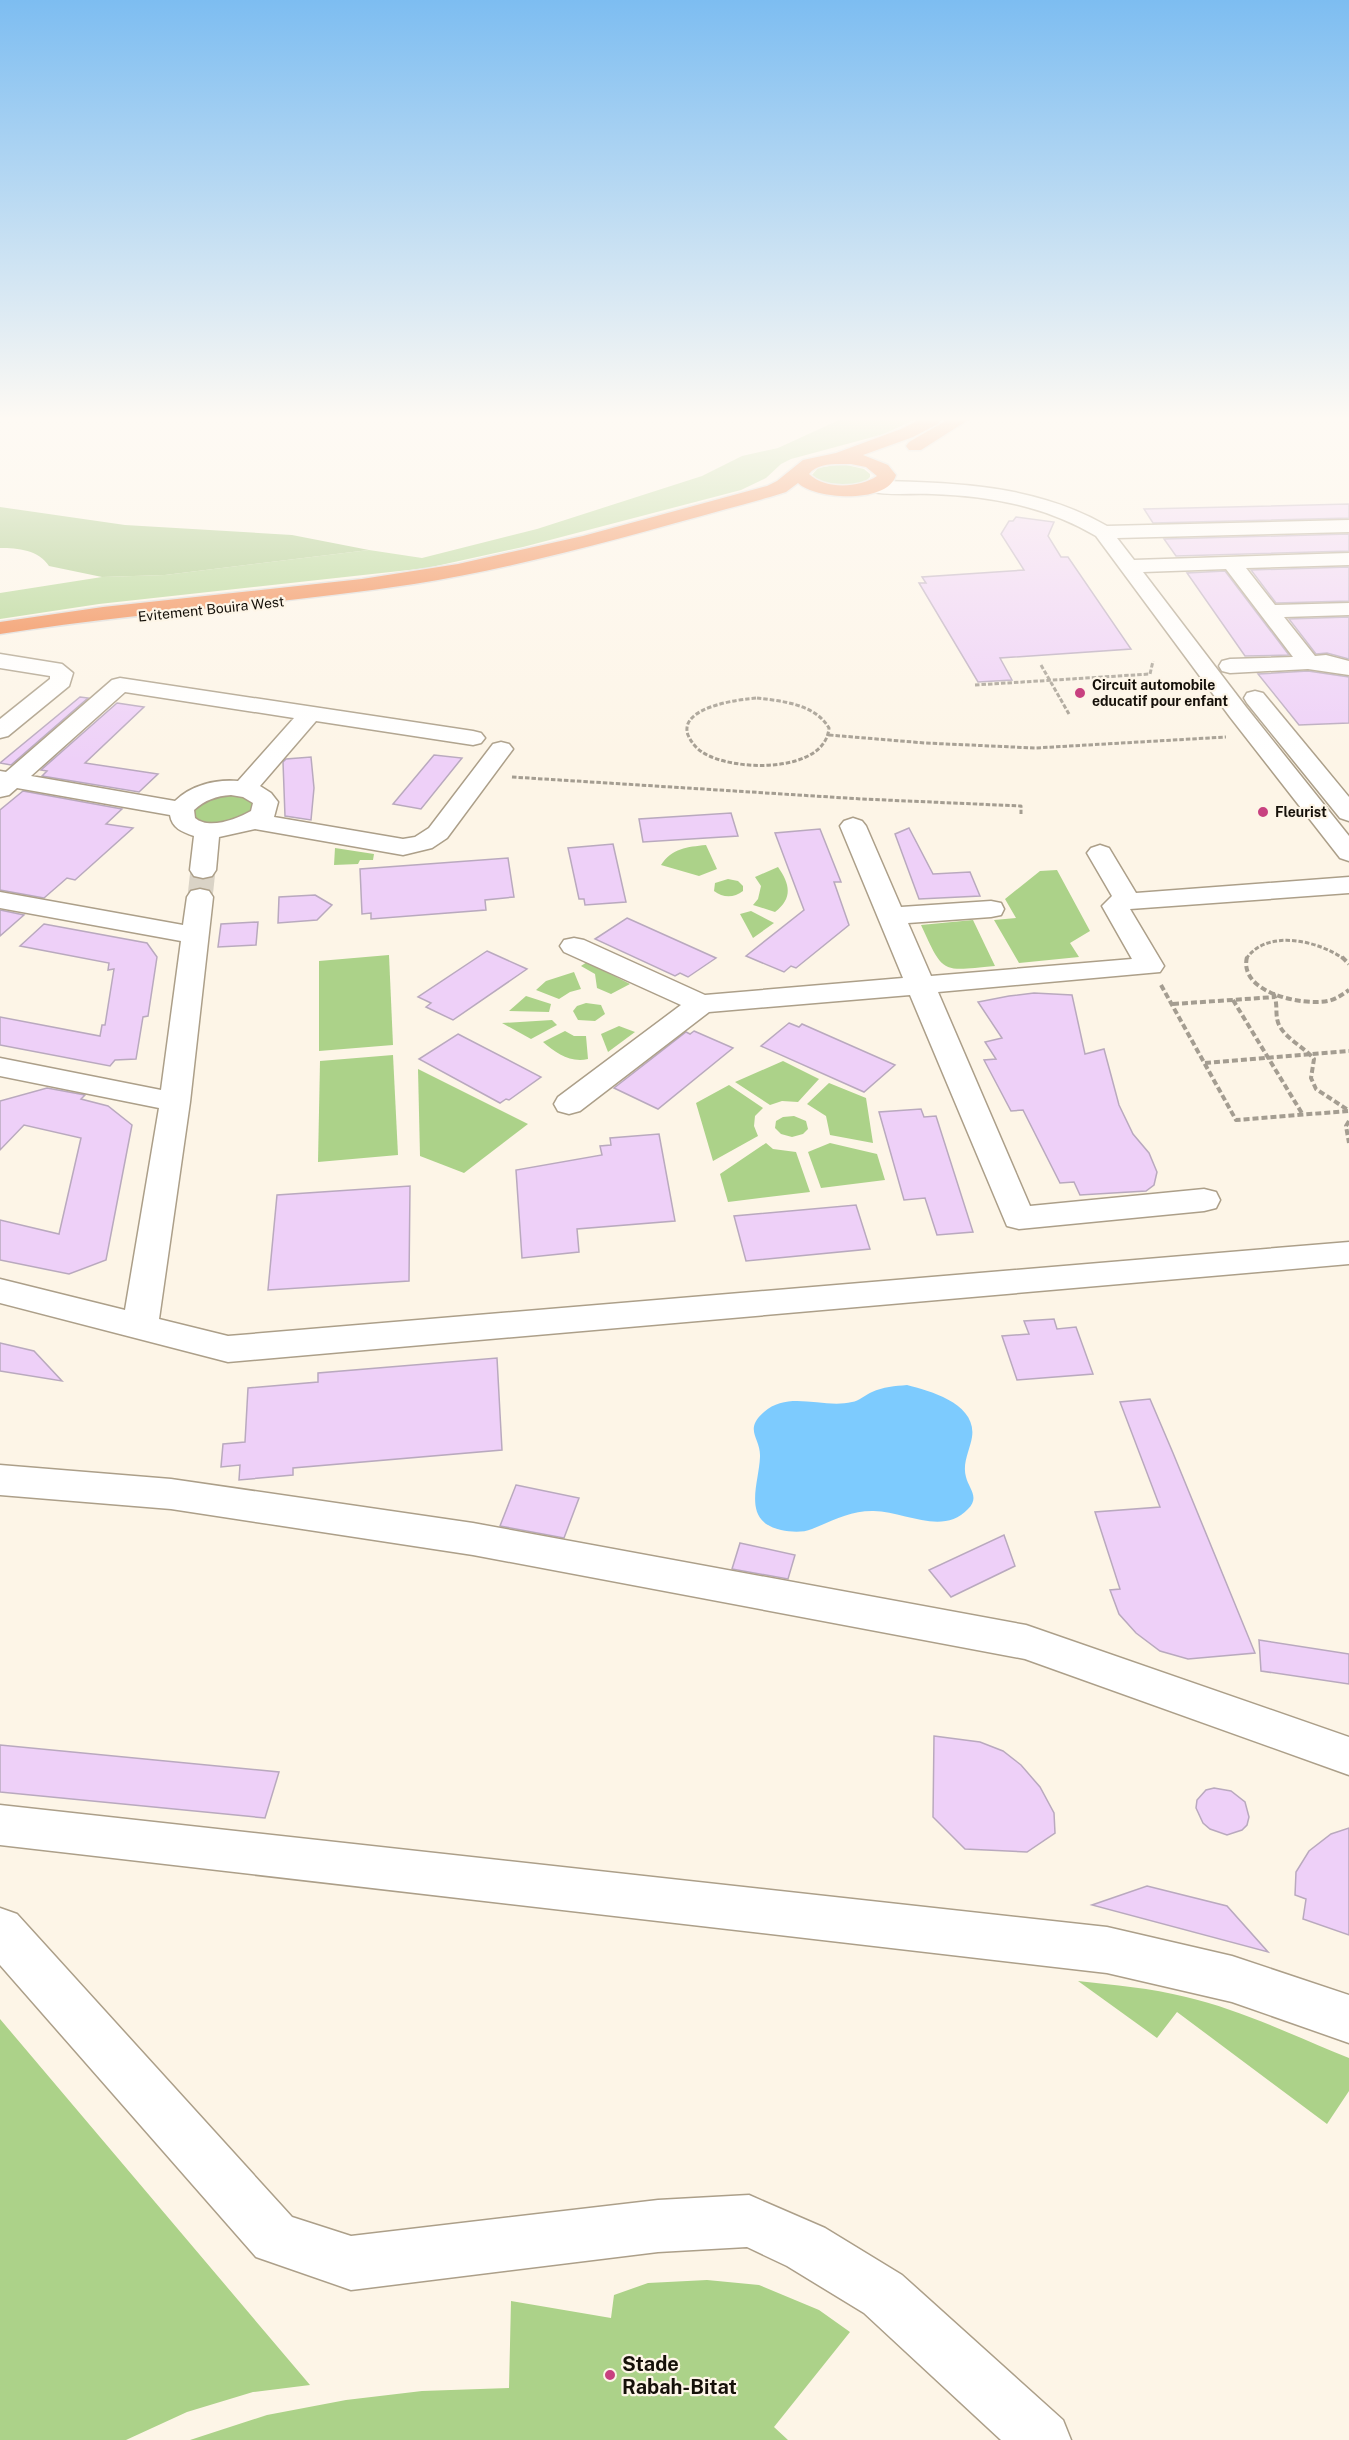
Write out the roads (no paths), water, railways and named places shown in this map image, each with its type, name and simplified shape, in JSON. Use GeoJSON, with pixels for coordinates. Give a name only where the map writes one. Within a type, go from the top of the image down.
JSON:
{"type":"FeatureCollection","features":[{"type":"Feature","properties":{"kind":"highway","name":"Evitement Bouira West"},"geometry":{"type":"LineString","coordinates":[[0,628],[96,614],[376,583],[460,570],[608,534]]}},
{"type":"Feature","properties":{"kind":"highway","name":"Evitement Bouira West"},"geometry":{"type":"LineString","coordinates":[[0,636],[96,622],[410,588],[527,564],[644,534]]}},
{"type":"Feature","properties":{"kind":"street"},"geometry":{"type":"LineString","coordinates":[[1105,534],[1256,735],[1349,852]]}},
{"type":"Feature","properties":{"kind":"street"},"geometry":{"type":"LineString","coordinates":[[1128,534],[1204,633]]}},
{"type":"Feature","properties":{"kind":"street"},"geometry":{"type":"LineString","coordinates":[[1129,566],[1349,559]]}},
{"type":"Feature","properties":{"kind":"street"},"geometry":{"type":"LineString","coordinates":[[1231,562],[1309,663]]}},
{"type":"Feature","properties":{"kind":"street"},"geometry":{"type":"LineString","coordinates":[[1269,611],[1349,609]]}},
{"type":"Feature","properties":{"kind":"street"},"geometry":{"type":"LineString","coordinates":[[1349,668],[1309,663],[1223,658],[1349,813]]}},
{"type":"Feature","properties":{"kind":"street"},"geometry":{"type":"LineString","coordinates":[[0,661],[54,669],[62,674],[61,681],[0,731]]}},
{"type":"Feature","properties":{"kind":"street"},"geometry":{"type":"LineString","coordinates":[[1309,663],[1349,662]]}},
{"type":"Feature","properties":{"kind":"street"},"geometry":{"type":"LineString","coordinates":[[4,783],[120,685],[473,738]]}},
{"type":"Feature","properties":{"kind":"street"},"geometry":{"type":"LineString","coordinates":[[243,789],[311,713]]}},
{"type":"Feature","properties":{"kind":"street"},"geometry":{"type":"LineString","coordinates":[[255,821],[403,847],[423,843],[438,833],[501,749]]}},
{"type":"Feature","properties":{"kind":"street"},"geometry":{"type":"LineString","coordinates":[[4,783],[182,809]]}},
{"type":"Feature","properties":{"kind":"street"},"geometry":{"type":"LineString","coordinates":[[218,789],[243,789],[254,791],[266,802],[263,815],[255,821],[232,829],[207,830],[186,822],[181,816],[186,802],[205,792],[218,789]]}},
{"type":"Feature","properties":{"kind":"street"},"geometry":{"type":"LineString","coordinates":[[853,826],[1019,1218],[1204,1200]]}},
{"type":"Feature","properties":{"kind":"street"},"geometry":{"type":"LineString","coordinates":[[203,870],[207,830]]}},
{"type":"Feature","properties":{"kind":"street"},"geometry":{"type":"LineString","coordinates":[[1100,853],[1128,901]]}},
{"type":"Feature","properties":{"kind":"street"},"geometry":{"type":"LineString","coordinates":[[574,946],[700,1004],[1150,966],[1115,906],[1118,902],[1349,885]]}},
{"type":"Feature","properties":{"kind":"street"},"geometry":{"type":"LineString","coordinates":[[140,1326],[175,1102],[200,897]]}},
{"type":"Feature","properties":{"kind":"street"},"geometry":{"type":"LineString","coordinates":[[0,900],[195,935]]}},
{"type":"Feature","properties":{"kind":"street"},"geometry":{"type":"LineString","coordinates":[[891,916],[992,909]]}},
{"type":"Feature","properties":{"kind":"street"},"geometry":{"type":"LineString","coordinates":[[569,1104],[700,1004]]}},
{"type":"Feature","properties":{"kind":"street"},"geometry":{"type":"LineString","coordinates":[[0,1067],[175,1102]]}},
{"type":"Feature","properties":{"kind":"street"},"geometry":{"type":"LineString","coordinates":[[0,1291],[228,1349],[1349,1253]]}},
{"type":"Feature","properties":{"kind":"street"},"geometry":{"type":"LineString","coordinates":[[0,1480],[171,1494],[472,1539],[1026,1642],[1349,1756]]}},
{"type":"Feature","properties":{"kind":"street"},"geometry":{"type":"LineString","coordinates":[[0,1825],[1107,1950],[1232,1979],[1349,2019]]}},
{"type":"Feature","properties":{"kind":"street"},"geometry":{"type":"LineString","coordinates":[[0,1930],[275,2238],[351,2263],[658,2226],[749,2221],[806,2247],[883,2294],[1043,2440]]}},
{"type":"Feature","properties":{"kind":"water"},"geometry":{"type":"Polygon","coordinates":[[[907,1385],[950,1401],[960,1408],[972,1426],[965,1472],[973,1493],[973,1501],[968,1509],[958,1517],[934,1522],[884,1512],[864,1511],[800,1532],[781,1530],[761,1519],[755,1500],[760,1450],[754,1429],[758,1418],[764,1412],[784,1402],[841,1404],[852,1402],[880,1389],[907,1385]]]}},
{"type":"Feature","properties":{"kind":"tunnel"},"geometry":{"type":"LineString","coordinates":[[200,897],[203,870]]}},
{"type":"Feature","properties":{"kind":"place","name":"Circuit automobile educatif pour enfant"},"geometry":{"type":"Point","coordinates":[1080,693]}},
{"type":"Feature","properties":{"kind":"place","name":"Fleurist"},"geometry":{"type":"Point","coordinates":[1263,812]}},
{"type":"Feature","properties":{"kind":"place","name":"Stade Rabah-Bitat"},"geometry":{"type":"Point","coordinates":[610,2375]}}]}
